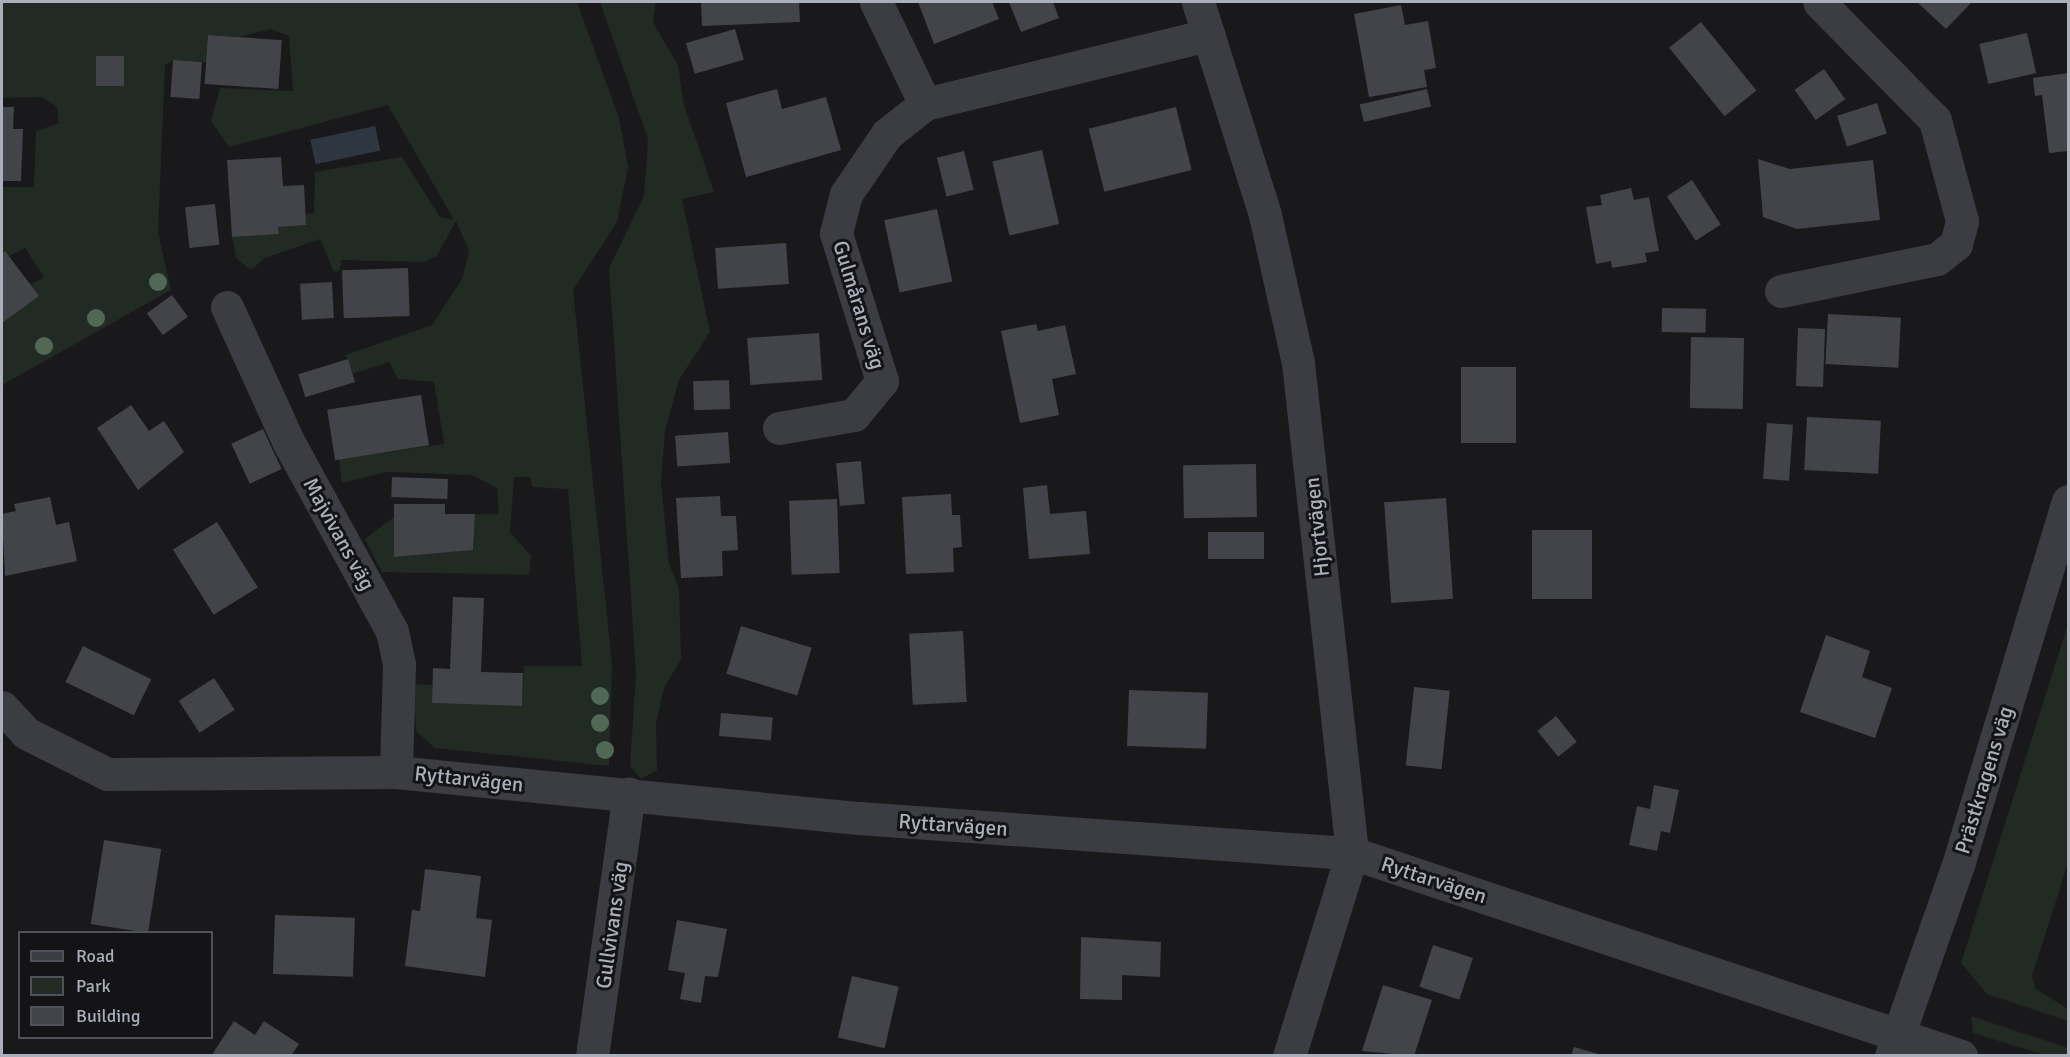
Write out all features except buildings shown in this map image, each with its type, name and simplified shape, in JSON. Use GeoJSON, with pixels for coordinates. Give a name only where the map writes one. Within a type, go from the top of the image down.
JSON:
{"type":"FeatureCollection","features":[{"type":"Feature","properties":{"kind":"street"},"geometry":{"type":"LineString","coordinates":[[876,2],[925,104]]}},
{"type":"Feature","properties":{"kind":"street","name":"Hjortvägen"},"geometry":{"type":"LineString","coordinates":[[1198,2],[1265,216],[1298,363],[1352,853],[1289,1056]]}},
{"type":"Feature","properties":{"kind":"street"},"geometry":{"type":"LineString","coordinates":[[1780,291],[1937,259],[1956,244],[1962,221],[1935,120],[1819,2]]}},
{"type":"Feature","properties":{"kind":"street","name":"Gulmårans väg"},"geometry":{"type":"LineString","coordinates":[[779,428],[854,415],[882,381],[836,233],[846,194],[887,134],[925,104],[1209,35]]}},
{"type":"Feature","properties":{"kind":"street","name":"Majvivans väg"},"geometry":{"type":"LineString","coordinates":[[227,307],[289,443],[392,631],[399,664],[396,772]]}},
{"type":"Feature","properties":{"kind":"street","name":"Prästkragens väg"},"geometry":{"type":"LineString","coordinates":[[1894,1046],[1961,854],[2068,501]]}},
{"type":"Feature","properties":{"kind":"street","name":"Ryttarvägen"},"geometry":{"type":"LineString","coordinates":[[2,707],[26,734],[107,774],[396,772],[859,818],[1352,853],[1894,1046],[1961,1056]]}},
{"type":"Feature","properties":{"kind":"street","name":"Gullvivans väg"},"geometry":{"type":"LineString","coordinates":[[592,1056],[629,794]]}},
{"type":"Feature","properties":{"kind":"green space"},"geometry":{"type":"Polygon","coordinates":[[[2,2],[577,2],[619,118],[628,167],[617,222],[573,290],[612,664],[609,766],[435,748],[416,731],[414,684],[432,685],[432,703],[522,705],[524,666],[582,666],[568,489],[532,487],[530,477],[514,477],[510,532],[531,556],[529,575],[382,572],[365,539],[394,517],[394,557],[473,550],[475,514],[499,514],[497,488],[472,475],[386,472],[342,483],[339,459],[444,444],[434,382],[398,379],[389,362],[353,374],[346,355],[432,325],[462,279],[469,251],[456,221],[437,256],[423,262],[341,260],[340,270],[334,272],[320,239],[265,258],[251,270],[236,258],[232,237],[278,234],[278,227],[306,225],[305,214],[314,213],[315,172],[402,157],[440,217],[454,220],[388,105],[229,147],[211,121],[220,88],[293,91],[289,36],[270,29],[239,37],[209,35],[207,62],[173,60],[165,65],[158,232],[171,290],[2,385],[2,323],[38,296],[30,285],[44,277],[25,248],[9,256],[2,253],[2,187],[34,187],[36,131],[59,123],[57,107],[42,97],[2,98],[2,2]]]}},
{"type":"Feature","properties":{"kind":"green space"},"geometry":{"type":"Polygon","coordinates":[[[600,2],[656,2],[653,23],[678,65],[683,102],[714,192],[682,199],[710,332],[679,380],[665,431],[661,482],[669,564],[679,588],[681,659],[664,688],[656,723],[657,770],[641,779],[630,766],[636,673],[609,268],[644,196],[648,139],[600,2]]]}},
{"type":"Feature","properties":{"kind":"green space"},"geometry":{"type":"Polygon","coordinates":[[[2068,624],[2068,863],[2032,976],[2036,989],[2068,1009],[2068,1021],[1987,994],[1961,963],[2068,624]]]}},
{"type":"Feature","properties":{"kind":"green space"},"geometry":{"type":"Polygon","coordinates":[[[1971,1016],[2068,1048],[2068,1055],[2045,1055],[1973,1033],[1971,1016]]]}},
{"type":"Feature","properties":{"kind":"shaded area"},"geometry":{"type":"Polygon","coordinates":[[[375,126],[380,150],[316,164],[310,140],[375,126]]]}}]}
